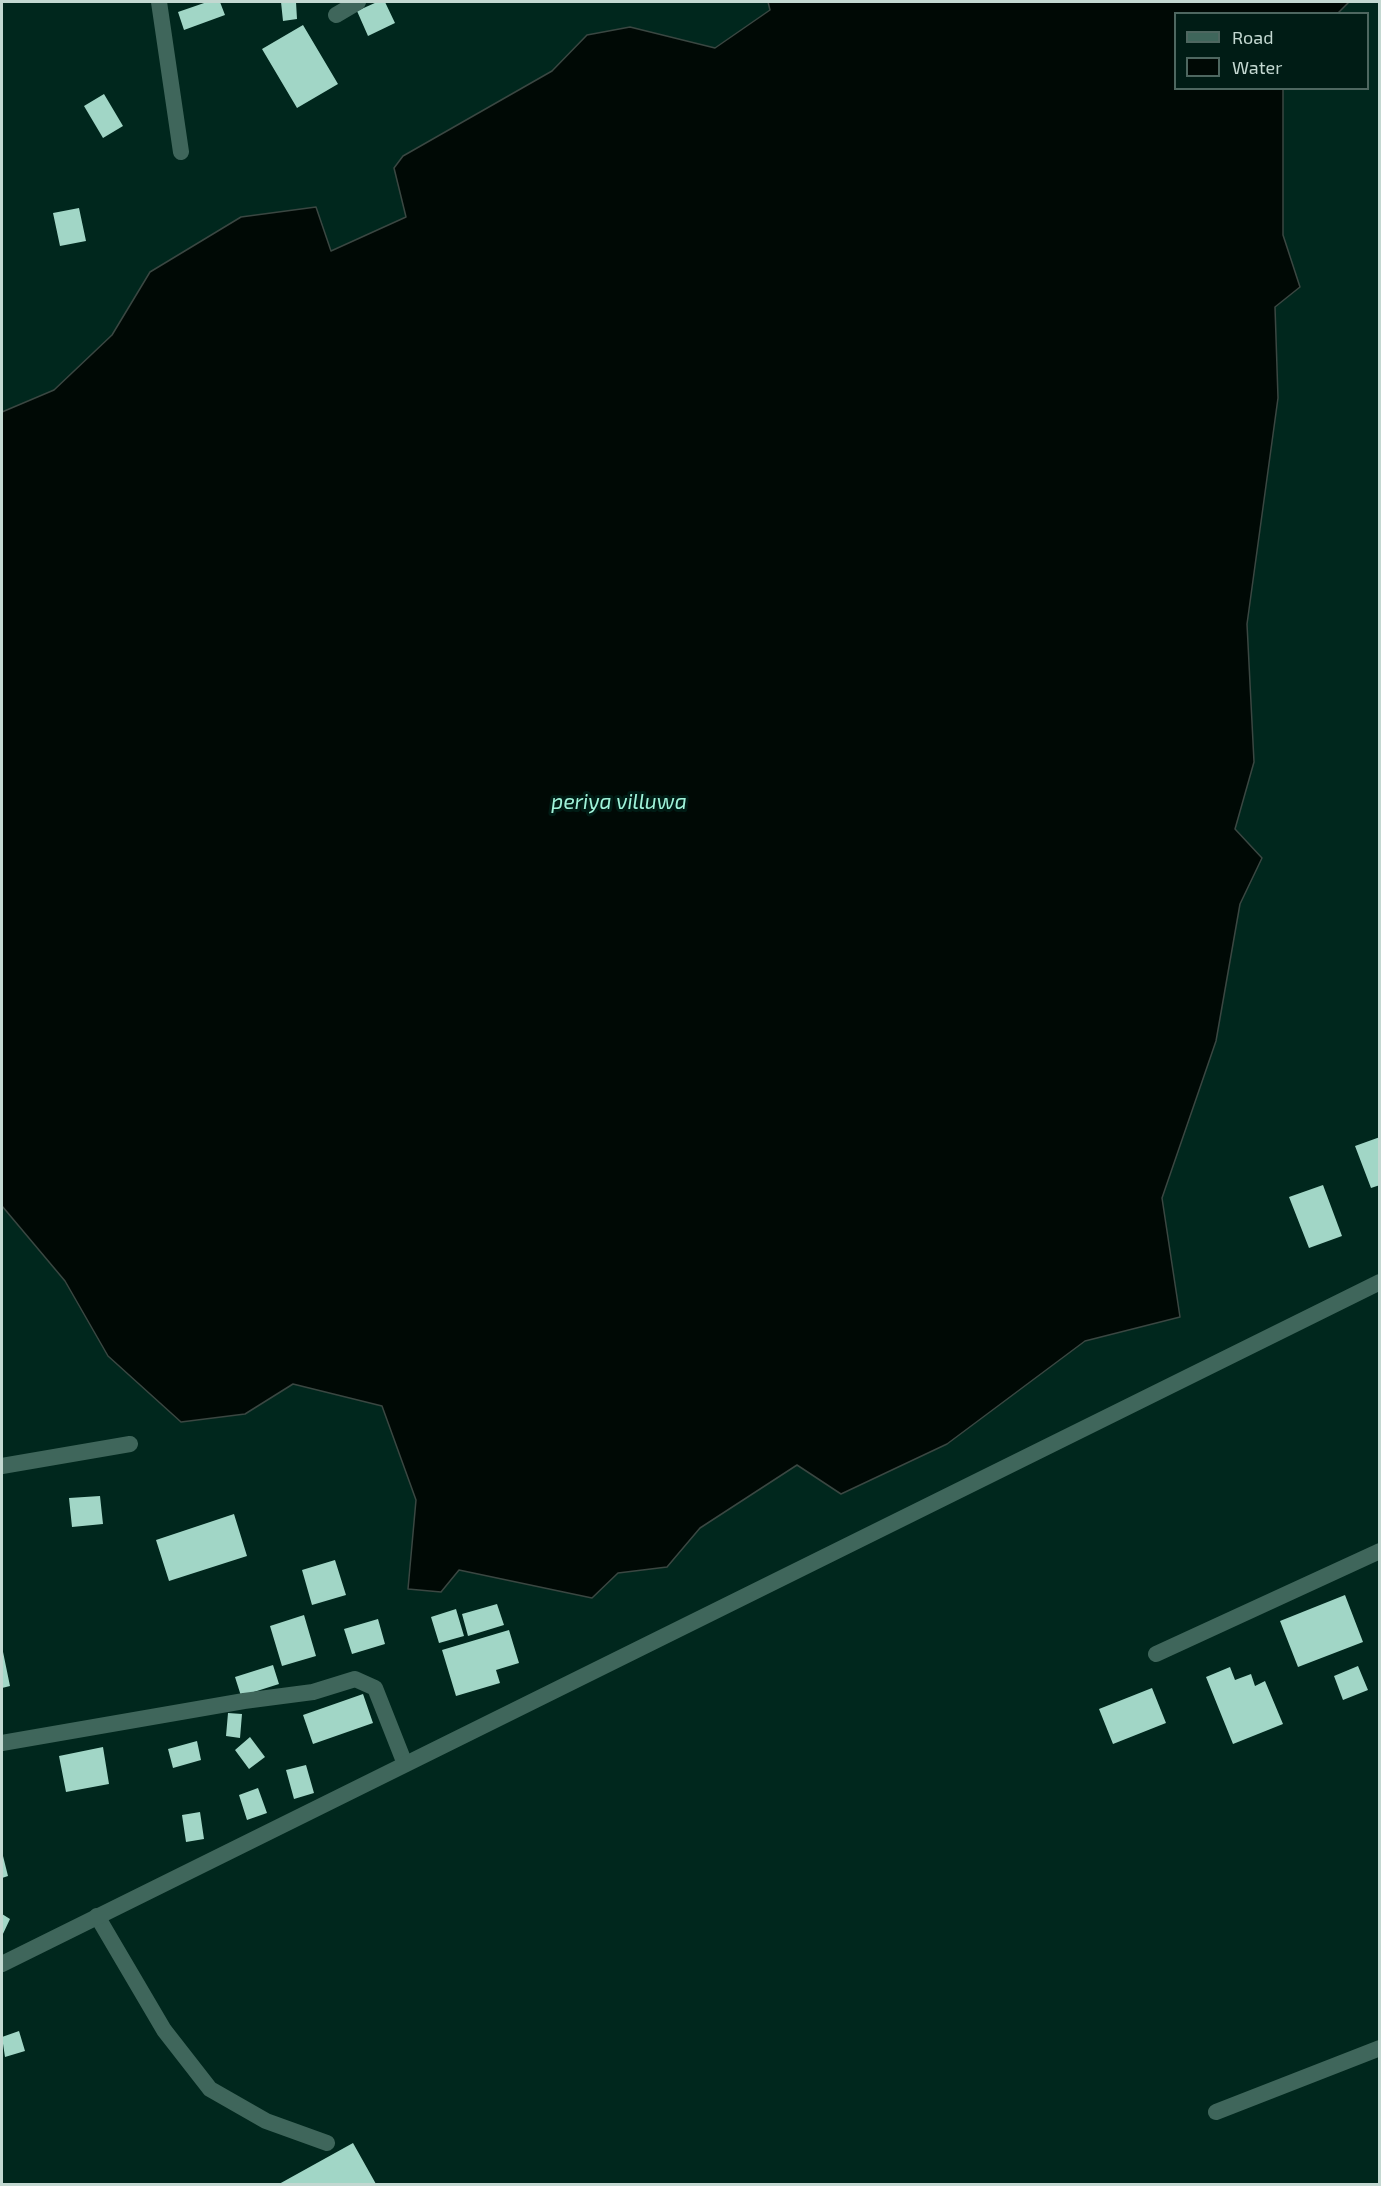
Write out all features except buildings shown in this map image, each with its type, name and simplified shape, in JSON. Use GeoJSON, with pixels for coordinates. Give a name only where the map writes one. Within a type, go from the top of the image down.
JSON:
{"type":"FeatureCollection","features":[{"type":"Feature","properties":{"kind":"street"},"geometry":{"type":"LineString","coordinates":[[159,2],[181,152]]}},
{"type":"Feature","properties":{"kind":"street"},"geometry":{"type":"LineString","coordinates":[[336,15],[358,2]]}},
{"type":"Feature","properties":{"kind":"street"},"geometry":{"type":"LineString","coordinates":[[2,1964],[1380,1282]]}},
{"type":"Feature","properties":{"kind":"street"},"geometry":{"type":"LineString","coordinates":[[2,1466],[130,1444]]}},
{"type":"Feature","properties":{"kind":"street"},"geometry":{"type":"LineString","coordinates":[[1155,1654],[1380,1551]]}},
{"type":"Feature","properties":{"kind":"street"},"geometry":{"type":"LineString","coordinates":[[2,1743],[243,1701],[313,1692],[355,1679],[375,1688],[405,1764]]}},
{"type":"Feature","properties":{"kind":"street"},"geometry":{"type":"LineString","coordinates":[[98,1916],[164,2030],[210,2089],[266,2121],[327,2143]]}},
{"type":"Feature","properties":{"kind":"street"},"geometry":{"type":"LineString","coordinates":[[1216,2112],[1380,2048]]}},
{"type":"Feature","properties":{"kind":"water","name":"periya villuwa"},"geometry":{"type":"Polygon","coordinates":[[[768,2],[1349,2],[1339,12],[1174,12],[1174,90],[1283,90],[1283,235],[1300,287],[1275,307],[1278,398],[1247,624],[1254,762],[1235,829],[1262,858],[1240,904],[1216,1041],[1162,1198],[1180,1317],[1085,1341],[947,1444],[841,1494],[797,1465],[700,1528],[667,1567],[618,1573],[592,1598],[459,1570],[441,1592],[408,1589],[416,1500],[382,1406],[293,1384],[245,1414],[181,1422],[108,1356],[65,1281],[2,1206],[2,412],[54,390],[112,335],[150,272],[241,217],[316,207],[331,251],[406,217],[394,168],[403,156],[552,71],[587,35],[630,27],[715,48],[770,10],[768,2]]]}}]}
